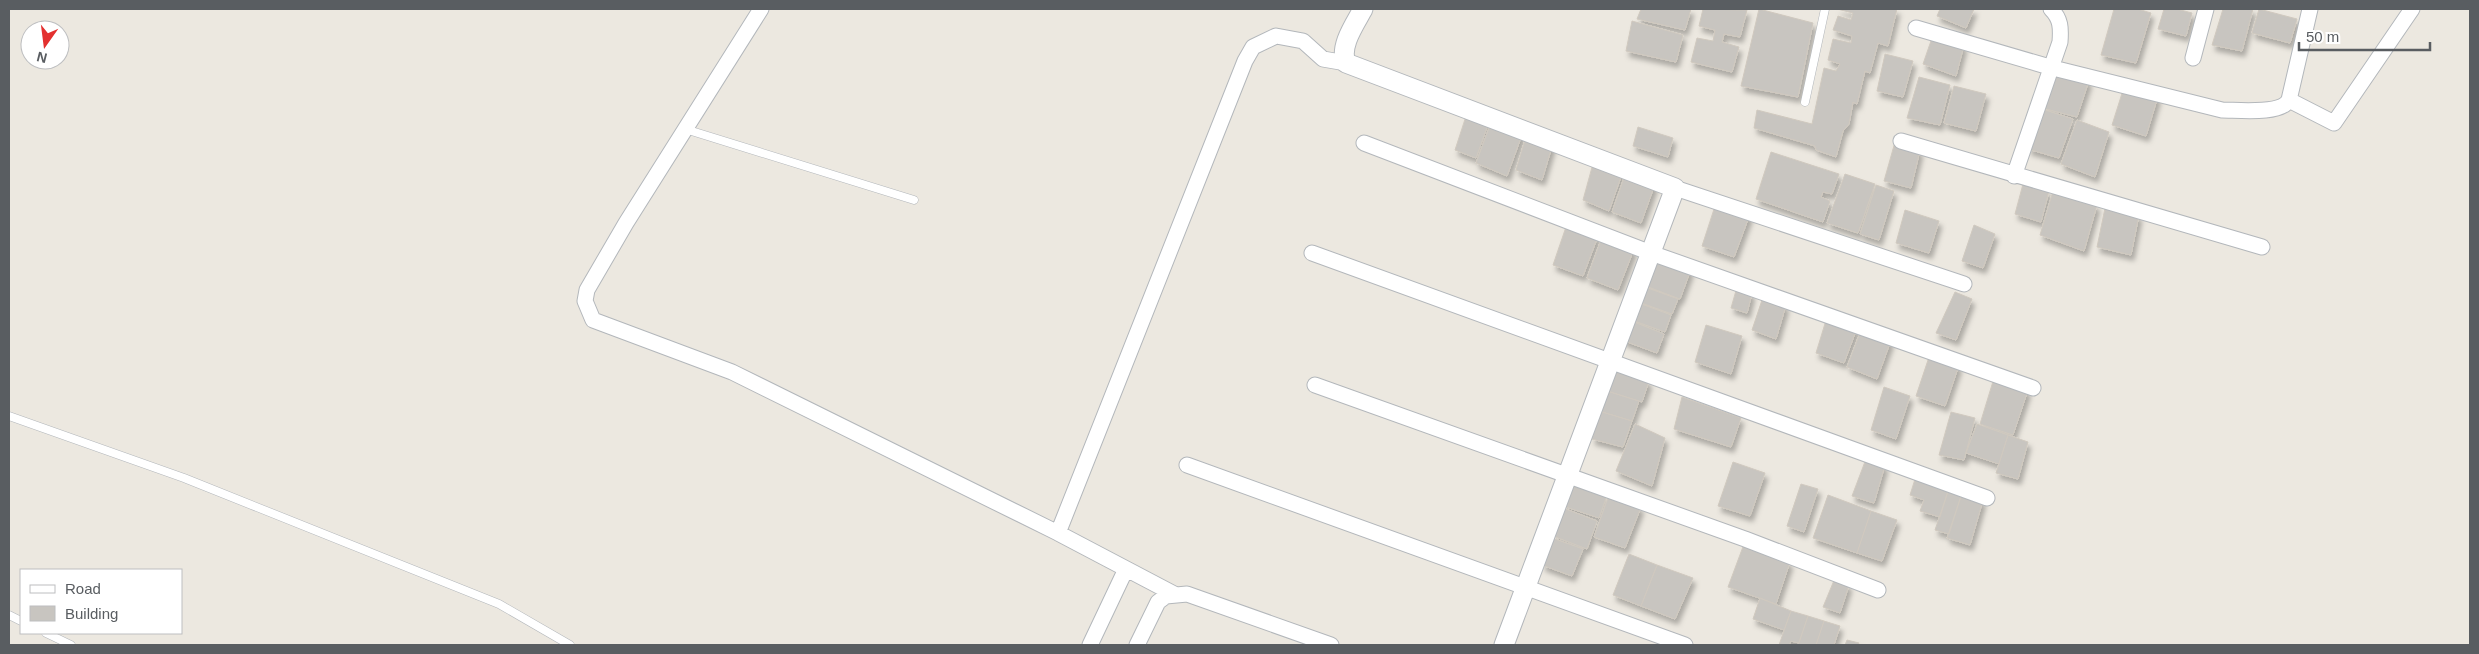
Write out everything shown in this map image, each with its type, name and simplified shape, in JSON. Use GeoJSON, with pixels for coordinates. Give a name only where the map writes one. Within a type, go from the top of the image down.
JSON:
{"type":"FeatureCollection","features":[{"type":"Feature","properties":{"kind":"street"},"geometry":{"type":"LineString","coordinates":[[761,9],[587,290],[585,301],[594,320],[732,372],[1058,533],[1174,594]]}},
{"type":"Feature","properties":{"kind":"street"},"geometry":{"type":"LineString","coordinates":[[1346,63],[1343,56],[1344,47],[1363,9]]}},
{"type":"Feature","properties":{"kind":"street"},"geometry":{"type":"LineString","coordinates":[[2014,176],[2060,42],[2061,26],[2058,16],[2050,9]]}},
{"type":"Feature","properties":{"kind":"street"},"geometry":{"type":"LineString","coordinates":[[2193,58],[2206,9]]}},
{"type":"Feature","properties":{"kind":"street"},"geometry":{"type":"LineString","coordinates":[[1916,28],[2052,68],[2222,110],[2281,108],[2289,100],[2310,9]]}},
{"type":"Feature","properties":{"kind":"street"},"geometry":{"type":"LineString","coordinates":[[2289,100],[2334,123],[2412,9]]}},
{"type":"Feature","properties":{"kind":"street"},"geometry":{"type":"LineString","coordinates":[[1058,533],[1244,61],[1253,46],[1276,36],[1303,41],[1323,59],[1346,63],[1676,188],[1964,284]]}},
{"type":"Feature","properties":{"kind":"street"},"geometry":{"type":"LineString","coordinates":[[1901,141],[2014,176],[2262,247]]}},
{"type":"Feature","properties":{"kind":"street"},"geometry":{"type":"LineString","coordinates":[[1364,143],[1651,253],[2032,388]]}},
{"type":"Feature","properties":{"kind":"street"},"geometry":{"type":"LineString","coordinates":[[1504,645],[1676,188]]}},
{"type":"Feature","properties":{"kind":"street"},"geometry":{"type":"LineString","coordinates":[[1312,253],[1987,498]]}},
{"type":"Feature","properties":{"kind":"street"},"geometry":{"type":"LineString","coordinates":[[1315,385],[1745,539],[1878,590]]}},
{"type":"Feature","properties":{"kind":"street"},"geometry":{"type":"LineString","coordinates":[[1187,465],[1685,645]]}},
{"type":"Feature","properties":{"kind":"street"},"geometry":{"type":"LineString","coordinates":[[1090,645],[1126,569]]}},
{"type":"Feature","properties":{"kind":"street"},"geometry":{"type":"LineString","coordinates":[[1137,645],[1158,602],[1166,596],[1174,594],[1187,594],[1331,645]]}},
{"type":"Feature","properties":{"kind":"lane"},"geometry":{"type":"LineString","coordinates":[[1805,102],[1824,9]]}},
{"type":"Feature","properties":{"kind":"lane"},"geometry":{"type":"LineString","coordinates":[[685,129],[914,200]]}},
{"type":"Feature","properties":{"kind":"lane"},"geometry":{"type":"LineString","coordinates":[[9,416],[184,478],[498,604],[570,645]]}},
{"type":"Feature","properties":{"kind":"lane"},"geometry":{"type":"LineString","coordinates":[[9,614],[20,620]]}},
{"type":"Feature","properties":{"kind":"lane"},"geometry":{"type":"LineString","coordinates":[[48,634],[71,645]]}},
{"type":"Feature","properties":{"kind":"building"},"geometry":{"type":"Polygon","coordinates":[[[1641,9],[1691,9],[1685,30],[1637,19],[1641,9]]]}},
{"type":"Feature","properties":{"kind":"building"},"geometry":{"type":"Polygon","coordinates":[[[1703,9],[1747,10],[1740,37],[1724,34],[1722,42],[1739,47],[1732,72],[1691,62],[1697,38],[1713,41],[1715,30],[1699,26],[1703,9]]]}},
{"type":"Feature","properties":{"kind":"building"},"geometry":{"type":"Polygon","coordinates":[[[1759,9],[1813,23],[1798,97],[1741,86],[1759,9]]]}},
{"type":"Feature","properties":{"kind":"building"},"geometry":{"type":"Polygon","coordinates":[[[1837,9],[1897,9],[1888,46],[1878,43],[1870,73],[1865,71],[1857,104],[1853,102],[1849,124],[1843,131],[1836,157],[1816,150],[1815,146],[1754,128],[1757,110],[1812,124],[1824,68],[1836,71],[1840,64],[1828,60],[1833,39],[1851,43],[1852,36],[1833,30],[1838,16],[1851,20],[1853,13],[1837,9]]]}},
{"type":"Feature","properties":{"kind":"building"},"geometry":{"type":"Polygon","coordinates":[[[1940,9],[1974,9],[1966,28],[1937,16],[1940,9]]]}},
{"type":"Feature","properties":{"kind":"building"},"geometry":{"type":"Polygon","coordinates":[[[2114,9],[2138,9],[2151,13],[2136,63],[2101,55],[2114,9]]]}},
{"type":"Feature","properties":{"kind":"building"},"geometry":{"type":"Polygon","coordinates":[[[2164,9],[2177,9],[2192,13],[2186,36],[2158,29],[2164,9]]]}},
{"type":"Feature","properties":{"kind":"building"},"geometry":{"type":"Polygon","coordinates":[[[2223,9],[2253,9],[2242,51],[2212,45],[2223,9]]]}},
{"type":"Feature","properties":{"kind":"building"},"geometry":{"type":"Polygon","coordinates":[[[2259,9],[2297,19],[2290,43],[2252,33],[2259,9]]]}},
{"type":"Feature","properties":{"kind":"building"},"geometry":{"type":"Polygon","coordinates":[[[1632,21],[1683,35],[1676,62],[1626,51],[1632,21]]]}},
{"type":"Feature","properties":{"kind":"building"},"geometry":{"type":"Polygon","coordinates":[[[1933,35],[1964,45],[1956,76],[1923,64],[1933,35]]]}},
{"type":"Feature","properties":{"kind":"building"},"geometry":{"type":"Polygon","coordinates":[[[1885,54],[1913,61],[1903,97],[1877,91],[1885,54]]]}},
{"type":"Feature","properties":{"kind":"building"},"geometry":{"type":"Polygon","coordinates":[[[2055,71],[2089,80],[2077,117],[2042,108],[2055,71]]]}},
{"type":"Feature","properties":{"kind":"building"},"geometry":{"type":"Polygon","coordinates":[[[1919,77],[1950,85],[1940,125],[1907,118],[1919,77]]]}},
{"type":"Feature","properties":{"kind":"building"},"geometry":{"type":"Polygon","coordinates":[[[1954,86],[1986,94],[1976,131],[1944,123],[1954,86]]]}},
{"type":"Feature","properties":{"kind":"building"},"geometry":{"type":"Polygon","coordinates":[[[2124,87],[2158,96],[2146,136],[2112,125],[2124,87]]]}},
{"type":"Feature","properties":{"kind":"building"},"geometry":{"type":"Polygon","coordinates":[[[2042,109],[2073,119],[2059,158],[2028,149],[2042,109]]]}},
{"type":"Feature","properties":{"kind":"building"},"geometry":{"type":"Polygon","coordinates":[[[1468,110],[1490,119],[1476,158],[1455,150],[1468,110]]]}},
{"type":"Feature","properties":{"kind":"building"},"geometry":{"type":"Polygon","coordinates":[[[1492,120],[1523,132],[1507,176],[1476,163],[1492,120]]]}},
{"type":"Feature","properties":{"kind":"building"},"geometry":{"type":"Polygon","coordinates":[[[2077,120],[2109,132],[2095,177],[2061,164],[2077,120]]]}},
{"type":"Feature","properties":{"kind":"building"},"geometry":{"type":"Polygon","coordinates":[[[1638,127],[1673,138],[1668,157],[1633,146],[1638,127]]]}},
{"type":"Feature","properties":{"kind":"building"},"geometry":{"type":"Polygon","coordinates":[[[1527,133],[1553,143],[1542,180],[1516,170],[1527,133]]]}},
{"type":"Feature","properties":{"kind":"building"},"geometry":{"type":"Polygon","coordinates":[[[1895,142],[1920,150],[1911,188],[1884,181],[1895,142]]]}},
{"type":"Feature","properties":{"kind":"building"},"geometry":{"type":"Polygon","coordinates":[[[1771,152],[1839,174],[1832,194],[1823,192],[1821,197],[1830,201],[1823,222],[1756,199],[1771,152]]]}},
{"type":"Feature","properties":{"kind":"building"},"geometry":{"type":"Polygon","coordinates":[[[1594,160],[1623,171],[1609,211],[1583,200],[1594,160]]]}},
{"type":"Feature","properties":{"kind":"building"},"geometry":{"type":"Polygon","coordinates":[[[1626,172],[1655,184],[1641,223],[1612,212],[1626,172]]]}},
{"type":"Feature","properties":{"kind":"building"},"geometry":{"type":"Polygon","coordinates":[[[1845,174],[1875,184],[1858,233],[1827,223],[1845,174]]]}},
{"type":"Feature","properties":{"kind":"building"},"geometry":{"type":"Polygon","coordinates":[[[2023,184],[2049,191],[2041,222],[2015,214],[2023,184]]]}},
{"type":"Feature","properties":{"kind":"building"},"geometry":{"type":"Polygon","coordinates":[[[1876,185],[1894,191],[1879,240],[1860,234],[1876,185]]]}},
{"type":"Feature","properties":{"kind":"building"},"geometry":{"type":"Polygon","coordinates":[[[2053,191],[2097,205],[2084,251],[2040,235],[2053,191]]]}},
{"type":"Feature","properties":{"kind":"building"},"geometry":{"type":"Polygon","coordinates":[[[1716,203],[1750,214],[1734,257],[1702,246],[1716,203]]]}},
{"type":"Feature","properties":{"kind":"building"},"geometry":{"type":"Polygon","coordinates":[[[2105,208],[2139,215],[2131,255],[2097,247],[2105,208]]]}},
{"type":"Feature","properties":{"kind":"building"},"geometry":{"type":"Polygon","coordinates":[[[1905,210],[1939,221],[1929,253],[1896,243],[1905,210]]]}},
{"type":"Feature","properties":{"kind":"building"},"geometry":{"type":"Polygon","coordinates":[[[1568,221],[1598,236],[1583,276],[1553,265],[1568,221]]]}},
{"type":"Feature","properties":{"kind":"building"},"geometry":{"type":"Polygon","coordinates":[[[1974,225],[1995,234],[1983,268],[1962,261],[1974,225]]]}},
{"type":"Feature","properties":{"kind":"building"},"geometry":{"type":"Polygon","coordinates":[[[1602,237],[1634,249],[1618,290],[1587,278],[1602,237]]]}},
{"type":"Feature","properties":{"kind":"building"},"geometry":{"type":"Polygon","coordinates":[[[1654,256],[1691,269],[1680,299],[1643,285],[1654,256]]]}},
{"type":"Feature","properties":{"kind":"building"},"geometry":{"type":"Polygon","coordinates":[[[1642,286],[1678,299],[1672,314],[1636,301],[1642,286]]]}},
{"type":"Feature","properties":{"kind":"building"},"geometry":{"type":"Polygon","coordinates":[[[1737,287],[1752,293],[1747,313],[1731,308],[1737,287]]]}},
{"type":"Feature","properties":{"kind":"building"},"geometry":{"type":"Polygon","coordinates":[[[1955,292],[1972,299],[1956,340],[1936,333],[1955,292]]]}},
{"type":"Feature","properties":{"kind":"building"},"geometry":{"type":"Polygon","coordinates":[[[1763,297],[1786,305],[1776,339],[1752,330],[1763,297]]]}},
{"type":"Feature","properties":{"kind":"building"},"geometry":{"type":"Polygon","coordinates":[[[1636,302],[1671,315],[1665,332],[1629,319],[1636,302]]]}},
{"type":"Feature","properties":{"kind":"building"},"geometry":{"type":"Polygon","coordinates":[[[1827,317],[1857,328],[1844,363],[1816,353],[1827,317]]]}},
{"type":"Feature","properties":{"kind":"building"},"geometry":{"type":"Polygon","coordinates":[[[1629,320],[1664,334],[1657,353],[1622,340],[1629,320]]]}},
{"type":"Feature","properties":{"kind":"building"},"geometry":{"type":"Polygon","coordinates":[[[1706,325],[1742,336],[1731,374],[1695,362],[1706,325]]]}},
{"type":"Feature","properties":{"kind":"building"},"geometry":{"type":"Polygon","coordinates":[[[1861,330],[1891,340],[1877,379],[1847,367],[1861,330]]]}},
{"type":"Feature","properties":{"kind":"building"},"geometry":{"type":"Polygon","coordinates":[[[1930,354],[1959,365],[1945,406],[1916,396],[1930,354]]]}},
{"type":"Feature","properties":{"kind":"building"},"geometry":{"type":"Polygon","coordinates":[[[1613,368],[1649,381],[1642,402],[1607,391],[1613,368]]]}},
{"type":"Feature","properties":{"kind":"building"},"geometry":{"type":"Polygon","coordinates":[[[1994,378],[2028,390],[2013,435],[1980,424],[1994,378]]]}},
{"type":"Feature","properties":{"kind":"building"},"geometry":{"type":"Polygon","coordinates":[[[1884,387],[1910,396],[1896,439],[1871,430],[1884,387]]]}},
{"type":"Feature","properties":{"kind":"building"},"geometry":{"type":"Polygon","coordinates":[[[1607,391],[1639,401],[1632,421],[1599,411],[1607,391]]]}},
{"type":"Feature","properties":{"kind":"building"},"geometry":{"type":"Polygon","coordinates":[[[1682,397],[1741,418],[1731,447],[1674,429],[1682,397]]]}},
{"type":"Feature","properties":{"kind":"building"},"geometry":{"type":"Polygon","coordinates":[[[1599,411],[1632,421],[1623,447],[1592,439],[1599,411]]]}},
{"type":"Feature","properties":{"kind":"building"},"geometry":{"type":"Polygon","coordinates":[[[1951,412],[1975,418],[1964,460],[1939,455],[1951,412]]]}},
{"type":"Feature","properties":{"kind":"building"},"geometry":{"type":"Polygon","coordinates":[[[1635,424],[1665,438],[1652,486],[1616,471],[1635,424]]]}},
{"type":"Feature","properties":{"kind":"building"},"geometry":{"type":"Polygon","coordinates":[[[1977,424],[2008,435],[1999,464],[1966,453],[1977,424]]]}},
{"type":"Feature","properties":{"kind":"building"},"geometry":{"type":"Polygon","coordinates":[[[2008,435],[2028,442],[2018,479],[1996,473],[2008,435]]]}},
{"type":"Feature","properties":{"kind":"building"},"geometry":{"type":"Polygon","coordinates":[[[1866,459],[1885,465],[1874,503],[1852,496],[1866,459]]]}},
{"type":"Feature","properties":{"kind":"building"},"geometry":{"type":"Polygon","coordinates":[[[1733,462],[1765,473],[1750,516],[1718,506],[1733,462]]]}},
{"type":"Feature","properties":{"kind":"building"},"geometry":{"type":"Polygon","coordinates":[[[1916,476],[1949,488],[1940,517],[1920,511],[1924,500],[1910,495],[1916,476]]]}},
{"type":"Feature","properties":{"kind":"building"},"geometry":{"type":"Polygon","coordinates":[[[1573,481],[1607,495],[1599,518],[1563,506],[1573,481]]]}},
{"type":"Feature","properties":{"kind":"building"},"geometry":{"type":"Polygon","coordinates":[[[1801,484],[1818,489],[1804,532],[1787,526],[1801,484]]]}},
{"type":"Feature","properties":{"kind":"building"},"geometry":{"type":"Polygon","coordinates":[[[1949,488],[1962,493],[1949,534],[1935,530],[1949,488]]]}},
{"type":"Feature","properties":{"kind":"building"},"geometry":{"type":"Polygon","coordinates":[[[1962,493],[1983,500],[1970,545],[1947,538],[1962,493]]]}},
{"type":"Feature","properties":{"kind":"building"},"geometry":{"type":"Polygon","coordinates":[[[1609,495],[1641,507],[1625,548],[1594,537],[1609,495]]]}},
{"type":"Feature","properties":{"kind":"building"},"geometry":{"type":"Polygon","coordinates":[[[1828,495],[1871,511],[1857,553],[1813,538],[1828,495]]]}},
{"type":"Feature","properties":{"kind":"building"},"geometry":{"type":"Polygon","coordinates":[[[1563,508],[1597,521],[1587,549],[1553,536],[1563,508]]]}},
{"type":"Feature","properties":{"kind":"building"},"geometry":{"type":"Polygon","coordinates":[[[1871,511],[1897,520],[1882,561],[1857,553],[1871,511]]]}},
{"type":"Feature","properties":{"kind":"building"},"geometry":{"type":"Polygon","coordinates":[[[1552,538],[1583,549],[1572,576],[1542,565],[1552,538]]]}},
{"type":"Feature","properties":{"kind":"building"},"geometry":{"type":"Polygon","coordinates":[[[1744,544],[1790,562],[1776,604],[1728,587],[1744,544]]]}},
{"type":"Feature","properties":{"kind":"building"},"geometry":{"type":"Polygon","coordinates":[[[1629,554],[1657,565],[1641,606],[1613,595],[1629,554]]]}},
{"type":"Feature","properties":{"kind":"building"},"geometry":{"type":"Polygon","coordinates":[[[1657,565],[1693,578],[1675,619],[1641,606],[1657,565]]]}},
{"type":"Feature","properties":{"kind":"building"},"geometry":{"type":"Polygon","coordinates":[[[1835,578],[1849,585],[1840,613],[1823,607],[1835,578]]]}},
{"type":"Feature","properties":{"kind":"building"},"geometry":{"type":"Polygon","coordinates":[[[1760,598],[1791,611],[1784,630],[1753,619],[1760,598]]]}},
{"type":"Feature","properties":{"kind":"building"},"geometry":{"type":"Polygon","coordinates":[[[1791,611],[1808,616],[1799,643],[1791,641],[1789,645],[1779,645],[1791,611]]]}},
{"type":"Feature","properties":{"kind":"building"},"geometry":{"type":"Polygon","coordinates":[[[1808,616],[1824,621],[1816,645],[1798,645],[1808,616]]]}},
{"type":"Feature","properties":{"kind":"building"},"geometry":{"type":"Polygon","coordinates":[[[1824,621],[1840,626],[1834,645],[1816,645],[1824,621]]]}},
{"type":"Feature","properties":{"kind":"building"},"geometry":{"type":"Polygon","coordinates":[[[1847,640],[1859,643],[1858,645],[1845,645],[1847,640]]]}}]}
